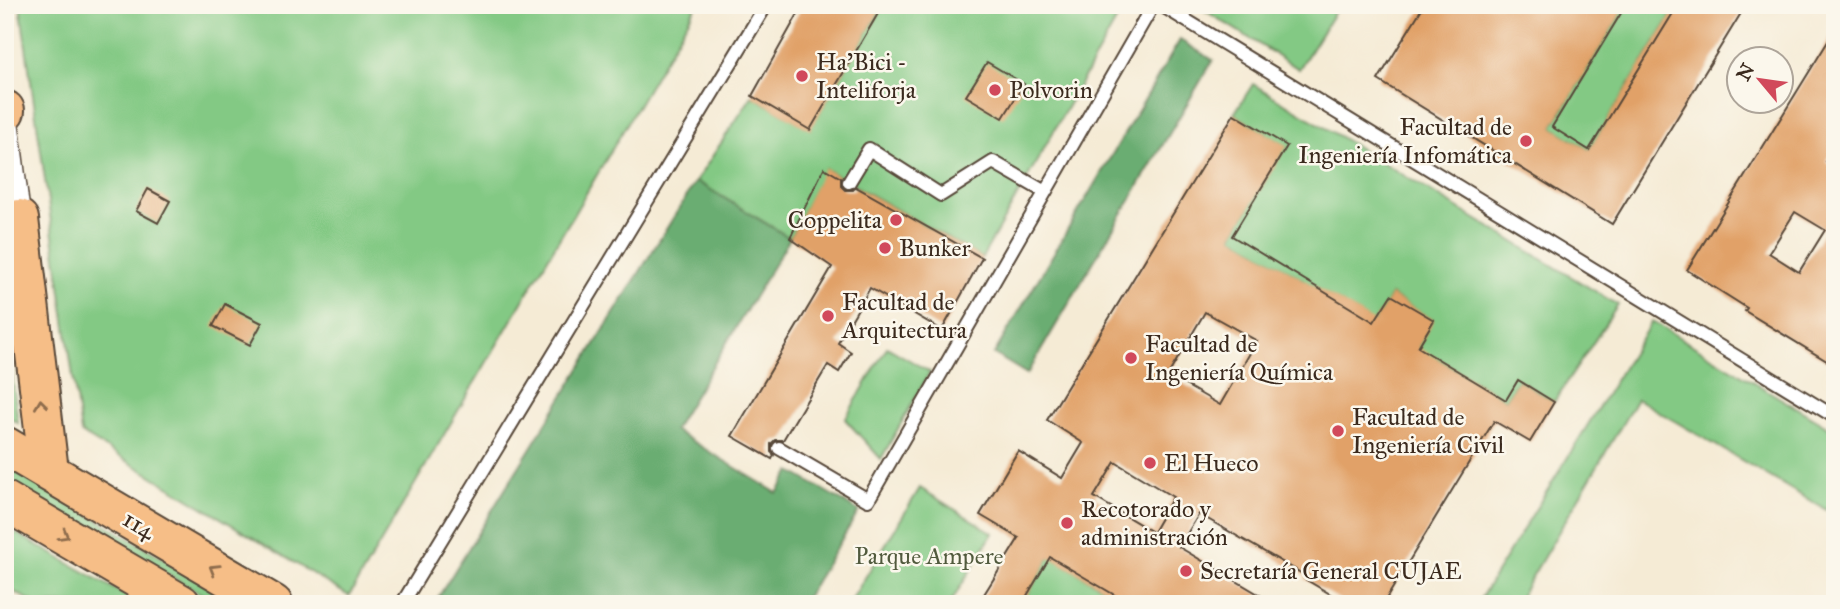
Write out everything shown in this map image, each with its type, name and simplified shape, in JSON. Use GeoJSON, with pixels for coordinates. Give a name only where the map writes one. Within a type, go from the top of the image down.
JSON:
{"type":"FeatureCollection","features":[{"type":"Feature","properties":{"kind":"highway"},"geometry":{"type":"LineString","coordinates":[[5,261],[12,228]]}},
{"type":"Feature","properties":{"kind":"highway"},"geometry":{"type":"LineString","coordinates":[[12,228],[49,471]]}},
{"type":"Feature","properties":{"kind":"highway","name":"114"},"geometry":{"type":"LineString","coordinates":[[5,446],[273,604]]}},
{"type":"Feature","properties":{"kind":"highway","name":"114"},"geometry":{"type":"LineString","coordinates":[[5,501],[181,604]]}},
{"type":"Feature","properties":{"kind":"street"},"geometry":{"type":"LineString","coordinates":[[5,110],[12,228]]}},
{"type":"Feature","properties":{"kind":"lane"},"geometry":{"type":"LineString","coordinates":[[402,604],[766,5]]}},
{"type":"Feature","properties":{"kind":"lane"},"geometry":{"type":"LineString","coordinates":[[779,448],[868,499],[1153,5]]}},
{"type":"Feature","properties":{"kind":"lane"},"geometry":{"type":"LineString","coordinates":[[1161,5],[1835,417]]}},
{"type":"Feature","properties":{"kind":"lane"},"geometry":{"type":"LineString","coordinates":[[849,182],[869,149],[941,195],[993,162],[1045,192]]}},
{"type":"Feature","properties":{"kind":"green space"},"geometry":{"type":"Polygon","coordinates":[[[20,5],[697,5],[349,596],[81,433],[20,5]]]}},
{"type":"Feature","properties":{"kind":"green space"},"geometry":{"type":"Polygon","coordinates":[[[883,5],[1125,5],[982,258],[825,169],[790,238],[696,181],[752,96],[810,129],[883,5]]]}},
{"type":"Feature","properties":{"kind":"green space"},"geometry":{"type":"Polygon","coordinates":[[[1196,5],[1339,5],[1299,69],[1196,5]]]}},
{"type":"Feature","properties":{"kind":"green space"},"geometry":{"type":"Polygon","coordinates":[[[1626,5],[1678,5],[1589,150],[1552,127],[1626,5]]]}},
{"type":"Feature","properties":{"kind":"green space"},"geometry":{"type":"Polygon","coordinates":[[[1180,40],[1213,60],[1027,374],[994,354],[1180,40]]]}},
{"type":"Feature","properties":{"kind":"green space"},"geometry":{"type":"Polygon","coordinates":[[[1253,84],[1618,305],[1554,402],[1518,380],[1506,400],[1436,358],[1413,396],[1395,386],[1433,320],[1391,295],[1374,323],[1232,236],[1286,146],[1234,114],[1253,84]]]}},
{"type":"Feature","properties":{"kind":"green space"},"geometry":{"type":"Polygon","coordinates":[[[696,181],[790,238],[674,430],[777,493],[791,471],[859,511],[802,604],[434,604],[696,181]]]}},
{"type":"Feature","properties":{"kind":"green space"},"geometry":{"type":"Polygon","coordinates":[[[5,318],[18,423],[5,415],[5,318]]]}},
{"type":"Feature","properties":{"kind":"green space"},"geometry":{"type":"Polygon","coordinates":[[[1652,321],[1835,431],[1835,515],[1637,399],[1516,604],[1477,604],[1652,321]]]}},
{"type":"Feature","properties":{"kind":"green space"},"geometry":{"type":"Polygon","coordinates":[[[887,347],[930,372],[881,459],[845,419],[887,347]]]}},
{"type":"Feature","properties":{"kind":"green space"},"geometry":{"type":"Polygon","coordinates":[[[5,465],[241,604],[219,604],[16,488],[5,481],[5,465]]]}},
{"type":"Feature","properties":{"kind":"green space","name":"Parque Ampere"},"geometry":{"type":"Polygon","coordinates":[[[920,488],[993,533],[950,604],[849,604],[920,488]]]}},
{"type":"Feature","properties":{"kind":"green space"},"geometry":{"type":"Polygon","coordinates":[[[5,527],[141,604],[36,604],[5,587],[5,527]]]}},
{"type":"Feature","properties":{"kind":"green space"},"geometry":{"type":"Polygon","coordinates":[[[1050,556],[1109,592],[1102,604],[1022,604],[1050,556]]]}},
{"type":"Feature","properties":{"kind":"building","name":"Ha'Bici - Inteliforja"},"geometry":{"type":"Polygon","coordinates":[[[803,5],[883,5],[810,130],[752,96],[803,5]]]}},
{"type":"Feature","properties":{"kind":"building"},"geometry":{"type":"Polygon","coordinates":[[[1424,5],[1626,5],[1552,127],[1589,150],[1678,5],[1746,5],[1612,224],[1378,80],[1424,5]]]}},
{"type":"Feature","properties":{"kind":"building"},"geometry":{"type":"Polygon","coordinates":[[[1835,30],[1835,146],[1826,161],[1835,167],[1835,366],[1745,311],[1747,308],[1687,270],[1782,116],[1794,116],[1794,96],[1835,30]],[[1795,212],[1769,253],[1799,272],[1825,230],[1795,212]]]}},
{"type":"Feature","properties":{"kind":"building","name":"Polvorin"},"geometry":{"type":"Polygon","coordinates":[[[987,62],[1024,84],[1003,118],[966,96],[987,62]]]}},
{"type":"Feature","properties":{"kind":"building"},"geometry":{"type":"Polygon","coordinates":[[[1234,114],[1287,146],[1232,236],[1374,322],[1391,295],[1434,320],[1418,347],[1506,400],[1518,380],[1554,402],[1530,442],[1494,421],[1383,604],[1347,604],[1305,579],[1306,576],[1199,514],[1179,547],[1275,604],[1130,604],[1050,557],[1022,604],[978,604],[1019,538],[980,515],[1018,451],[1062,478],[1083,443],[1047,420],[1234,114]],[[1205,312],[1168,375],[1220,405],[1257,341],[1205,312]],[[1115,462],[1094,497],[1153,532],[1173,497],[1115,462]]]}},
{"type":"Feature","properties":{"kind":"building","name":"Bunker"},"geometry":{"type":"Polygon","coordinates":[[[824,168],[841,178],[841,186],[845,190],[853,190],[856,187],[982,258],[942,330],[870,288],[838,343],[851,352],[839,372],[828,365],[783,440],[775,440],[771,444],[771,452],[774,455],[772,459],[732,436],[832,267],[790,238],[824,168]]]}},
{"type":"Feature","properties":{"kind":"building"},"geometry":{"type":"Polygon","coordinates":[[[148,189],[170,201],[158,223],[136,211],[148,189]]]}},
{"type":"Feature","properties":{"kind":"building"},"geometry":{"type":"Polygon","coordinates":[[[225,304],[262,323],[250,345],[213,326],[225,304]]]}},
{"type":"Feature","properties":{"kind":"place","name":"Ha'Bici - Inteliforja"},"geometry":{"type":"Point","coordinates":[802,76]}},
{"type":"Feature","properties":{"kind":"place","name":"Polvorin"},"geometry":{"type":"Point","coordinates":[995,90]}},
{"type":"Feature","properties":{"kind":"place","name":"Facultad de Ingeniería Infomática"},"geometry":{"type":"Point","coordinates":[1526,141]}},
{"type":"Feature","properties":{"kind":"place","name":"Coppelita"},"geometry":{"type":"Point","coordinates":[896,220]}},
{"type":"Feature","properties":{"kind":"place","name":"Bunker"},"geometry":{"type":"Point","coordinates":[885,248]}},
{"type":"Feature","properties":{"kind":"place","name":"Facultad de Arquitectura"},"geometry":{"type":"Point","coordinates":[828,316]}},
{"type":"Feature","properties":{"kind":"place","name":"Facultad de Ingeniería Química"},"geometry":{"type":"Point","coordinates":[1131,358]}},
{"type":"Feature","properties":{"kind":"place","name":"Facultad de Ingeniería Civil"},"geometry":{"type":"Point","coordinates":[1338,431]}},
{"type":"Feature","properties":{"kind":"place","name":"El Hueco"},"geometry":{"type":"Point","coordinates":[1150,463]}},
{"type":"Feature","properties":{"kind":"place","name":"Recotorado y administración"},"geometry":{"type":"Point","coordinates":[1067,523]}},
{"type":"Feature","properties":{"kind":"place","name":"Secretaría General CUJAE"},"geometry":{"type":"Point","coordinates":[1186,571]}}]}
